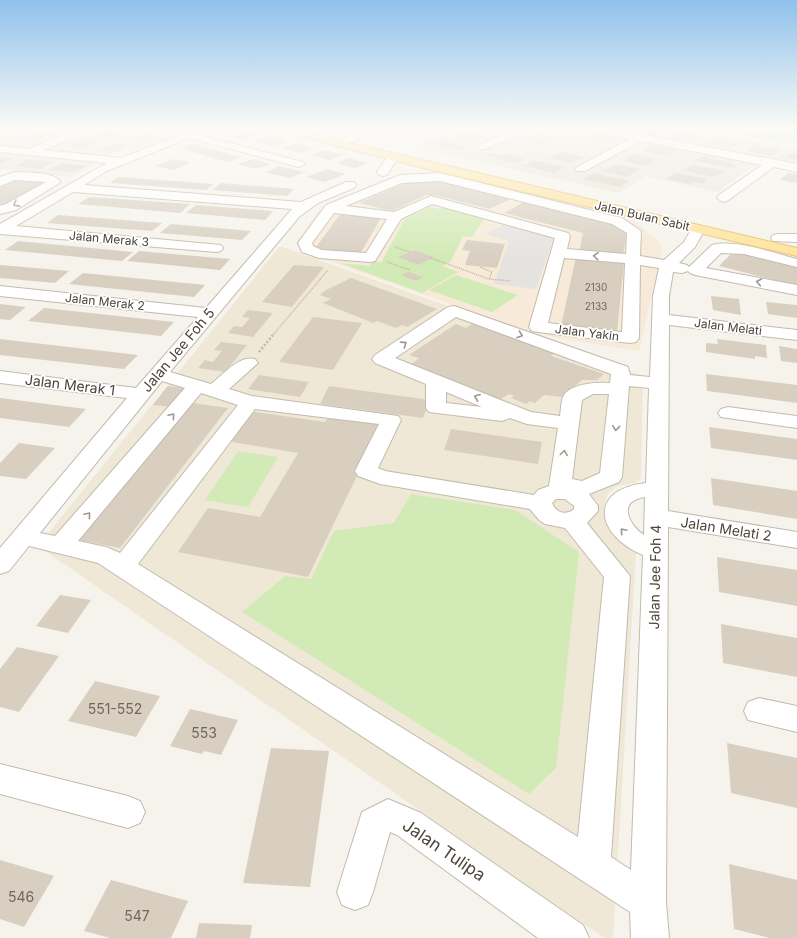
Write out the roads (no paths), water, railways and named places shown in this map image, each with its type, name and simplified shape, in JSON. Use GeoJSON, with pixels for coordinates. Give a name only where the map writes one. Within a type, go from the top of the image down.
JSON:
{"type":"FeatureCollection","features":[{"type":"Feature","properties":{"kind":"main road","name":"Jalan Bulan Sabit"},"geometry":{"type":"LineString","coordinates":[[453,173],[694,236]]}},
{"type":"Feature","properties":{"kind":"main road","name":"Jalan Bulan Sabit"},"geometry":{"type":"LineString","coordinates":[[491,173],[797,243]]}},
{"type":"Feature","properties":{"kind":"main road"},"geometry":{"type":"LineString","coordinates":[[641,208],[687,222],[694,236],[737,238],[797,252]]}},
{"type":"Feature","properties":{"kind":"street"},"geometry":{"type":"LineString","coordinates":[[1,230],[96,173]]}},
{"type":"Feature","properties":{"kind":"street"},"geometry":{"type":"LineString","coordinates":[[372,184],[382,173]]}},
{"type":"Feature","properties":{"kind":"street"},"geometry":{"type":"LineString","coordinates":[[723,198],[758,173]]}},
{"type":"Feature","properties":{"kind":"street"},"geometry":{"type":"LineString","coordinates":[[0,182],[14,176],[50,179],[55,182],[75,186],[302,206]]}},
{"type":"Feature","properties":{"kind":"street","name":"Jalan Yakin"},"geometry":{"type":"LineString","coordinates":[[331,208],[372,184],[400,179],[440,177],[617,221],[634,231],[630,338],[538,327],[563,236],[431,200],[396,216]]}},
{"type":"Feature","properties":{"kind":"street"},"geometry":{"type":"LineString","coordinates":[[0,210],[11,207],[55,182]]}},
{"type":"Feature","properties":{"kind":"street","name":"Jalan Jee Foh 5"},"geometry":{"type":"LineString","coordinates":[[0,565],[140,394],[302,206],[319,197],[356,183],[372,184]]}},
{"type":"Feature","properties":{"kind":"street"},"geometry":{"type":"LineString","coordinates":[[487,215],[520,197]]}},
{"type":"Feature","properties":{"kind":"street"},"geometry":{"type":"LineString","coordinates":[[331,208],[396,216],[370,258],[319,254],[307,249],[305,243],[331,208]]}},
{"type":"Feature","properties":{"kind":"street","name":"Jalan Merak 3"},"geometry":{"type":"LineString","coordinates":[[1,230],[216,248]]}},
{"type":"Feature","properties":{"kind":"street"},"geometry":{"type":"LineString","coordinates":[[668,265],[694,236]]}},
{"type":"Feature","properties":{"kind":"street"},"geometry":{"type":"LineString","coordinates":[[778,238],[797,238]]}},
{"type":"Feature","properties":{"kind":"street"},"geometry":{"type":"LineString","coordinates":[[272,240],[305,243]]}},
{"type":"Feature","properties":{"kind":"street"},"geometry":{"type":"LineString","coordinates":[[694,270],[717,248],[744,250],[797,263]]}},
{"type":"Feature","properties":{"kind":"street"},"geometry":{"type":"LineString","coordinates":[[559,253],[634,259],[797,290]]}},
{"type":"Feature","properties":{"kind":"street","name":"Jalan Jee Foh 4"},"geometry":{"type":"LineString","coordinates":[[650,938],[648,902],[660,331],[661,296],[665,272],[668,265]]}},
{"type":"Feature","properties":{"kind":"street"},"geometry":{"type":"LineString","coordinates":[[694,270],[695,284],[729,288]]}},
{"type":"Feature","properties":{"kind":"street","name":"Jalan Merak 2"},"geometry":{"type":"LineString","coordinates":[[0,291],[210,312]]}},
{"type":"Feature","properties":{"kind":"street"},"geometry":{"type":"LineString","coordinates":[[157,374],[250,402],[391,420],[366,471],[380,477],[566,497],[611,477],[621,371],[454,311],[382,359],[436,381],[436,408],[568,423]]}},
{"type":"Feature","properties":{"kind":"street","name":"Jalan Melati"},"geometry":{"type":"LineString","coordinates":[[630,338],[660,331],[797,335]]}},
{"type":"Feature","properties":{"kind":"street"},"geometry":{"type":"LineString","coordinates":[[62,544],[206,389],[250,363]]}},
{"type":"Feature","properties":{"kind":"street","name":"Jalan Merak 1"},"geometry":{"type":"LineString","coordinates":[[0,376],[140,394]]}},
{"type":"Feature","properties":{"kind":"street"},"geometry":{"type":"LineString","coordinates":[[593,866],[617,576],[566,497],[568,423],[573,397],[590,388],[620,384],[659,384]]}},
{"type":"Feature","properties":{"kind":"street"},"geometry":{"type":"LineString","coordinates":[[123,566],[250,402]]}},
{"type":"Feature","properties":{"kind":"street"},"geometry":{"type":"LineString","coordinates":[[728,413],[797,422]]}},
{"type":"Feature","properties":{"kind":"street"},"geometry":{"type":"LineString","coordinates":[[656,489],[632,492],[621,499],[616,508],[615,518],[620,529],[632,540],[646,548],[656,551]]}},
{"type":"Feature","properties":{"kind":"street","name":"Jalan Melati 2"},"geometry":{"type":"LineString","coordinates":[[656,517],[797,540]]}},
{"type":"Feature","properties":{"kind":"street"},"geometry":{"type":"LineString","coordinates":[[23,537],[62,544],[106,556],[648,902]]}},
{"type":"Feature","properties":{"kind":"street"},"geometry":{"type":"LineString","coordinates":[[758,711],[797,719]]}},
{"type":"Feature","properties":{"kind":"street"},"geometry":{"type":"LineString","coordinates":[[0,778],[128,812]]}},
{"type":"Feature","properties":{"kind":"street","name":"Jalan Tulipa"},"geometry":{"type":"LineString","coordinates":[[355,892],[374,823],[388,815],[409,824],[570,938]]}}]}
